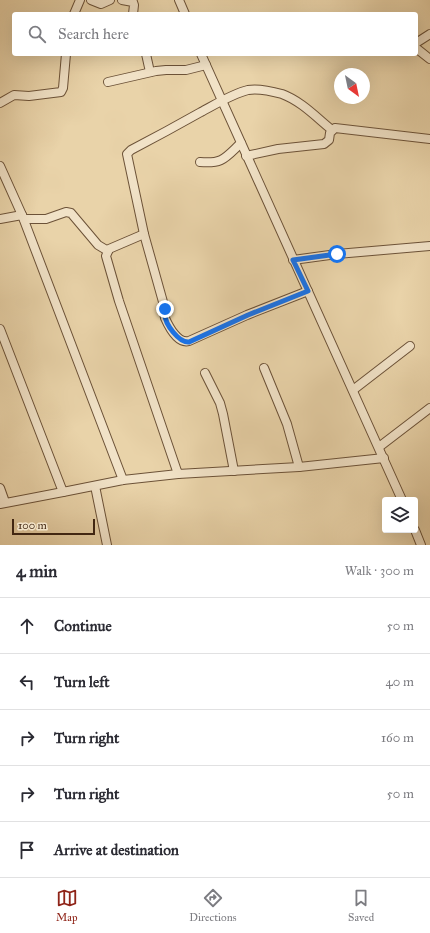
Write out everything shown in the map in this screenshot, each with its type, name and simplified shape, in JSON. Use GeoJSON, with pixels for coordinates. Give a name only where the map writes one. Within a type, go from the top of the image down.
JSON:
{"type":"FeatureCollection","features":[{"type":"Feature","properties":{"kind":"street"},"geometry":{"type":"LineString","coordinates":[[75,12],[80,0]]}},
{"type":"Feature","properties":{"kind":"street"},"geometry":{"type":"LineString","coordinates":[[91,0],[101,4],[110,0]]}},
{"type":"Feature","properties":{"kind":"street"},"geometry":{"type":"LineString","coordinates":[[122,0],[133,2],[133,12]]}},
{"type":"Feature","properties":{"kind":"street"},"geometry":{"type":"LineString","coordinates":[[179,0],[184,12]]}},
{"type":"Feature","properties":{"kind":"street"},"geometry":{"type":"LineString","coordinates":[[418,42],[430,34]]}},
{"type":"Feature","properties":{"kind":"street"},"geometry":{"type":"LineString","coordinates":[[418,49],[430,58]]}},
{"type":"Feature","properties":{"kind":"street"},"geometry":{"type":"LineString","coordinates":[[0,103],[14,95],[29,96],[61,92],[63,88],[66,56]]}},
{"type":"Feature","properties":{"kind":"street"},"geometry":{"type":"LineString","coordinates":[[146,56],[150,72]]}},
{"type":"Feature","properties":{"kind":"street"},"geometry":{"type":"LineString","coordinates":[[202,56],[401,497]]}},
{"type":"Feature","properties":{"kind":"street"},"geometry":{"type":"LineString","coordinates":[[108,82],[150,72],[186,70],[206,65]]}},
{"type":"Feature","properties":{"kind":"street"},"geometry":{"type":"LineString","coordinates":[[308,291],[248,315],[189,342],[183,341],[176,336],[166,319],[165,309],[144,234],[127,154],[131,150],[222,101],[238,93],[250,90],[266,90],[282,95],[304,107],[332,130]]}},
{"type":"Feature","properties":{"kind":"street"},"geometry":{"type":"LineString","coordinates":[[246,156],[278,148],[324,144],[329,140],[332,130],[338,128],[430,139]]}},
{"type":"Feature","properties":{"kind":"street"},"geometry":{"type":"LineString","coordinates":[[200,162],[213,163],[220,161],[241,143]]}},
{"type":"Feature","properties":{"kind":"street"},"geometry":{"type":"LineString","coordinates":[[0,166],[23,217],[123,480]]}},
{"type":"Feature","properties":{"kind":"street"},"geometry":{"type":"LineString","coordinates":[[0,219],[23,217],[46,219],[66,212],[71,213],[98,245],[108,251]]}},
{"type":"Feature","properties":{"kind":"street"},"geometry":{"type":"LineString","coordinates":[[144,234],[110,249],[106,256],[178,474]]}},
{"type":"Feature","properties":{"kind":"street"},"geometry":{"type":"LineString","coordinates":[[293,260],[337,254],[430,246]]}},
{"type":"Feature","properties":{"kind":"street"},"geometry":{"type":"LineString","coordinates":[[0,329],[64,492]]}},
{"type":"Feature","properties":{"kind":"street"},"geometry":{"type":"LineString","coordinates":[[352,390],[410,346]]}},
{"type":"Feature","properties":{"kind":"street"},"geometry":{"type":"LineString","coordinates":[[264,368],[289,430],[299,467]]}},
{"type":"Feature","properties":{"kind":"street"},"geometry":{"type":"LineString","coordinates":[[205,373],[220,403],[234,471]]}},
{"type":"Feature","properties":{"kind":"street"},"geometry":{"type":"LineString","coordinates":[[379,447],[430,408]]}},
{"type":"Feature","properties":{"kind":"street"},"geometry":{"type":"LineString","coordinates":[[0,488],[3,503],[123,480],[178,474],[299,467],[384,458]]}},
{"type":"Feature","properties":{"kind":"street"},"geometry":{"type":"LineString","coordinates":[[95,486],[107,545]]}},
{"type":"Feature","properties":{"kind":"street"},"geometry":{"type":"LineString","coordinates":[[416,533],[422,545]]}},
{"type":"Feature","properties":{"kind":"route"},"geometry":{"type":"LineString","coordinates":[[165,309],[166,319],[176,336],[183,341],[189,342],[248,315],[308,291],[293,260],[337,254]]}}]}
